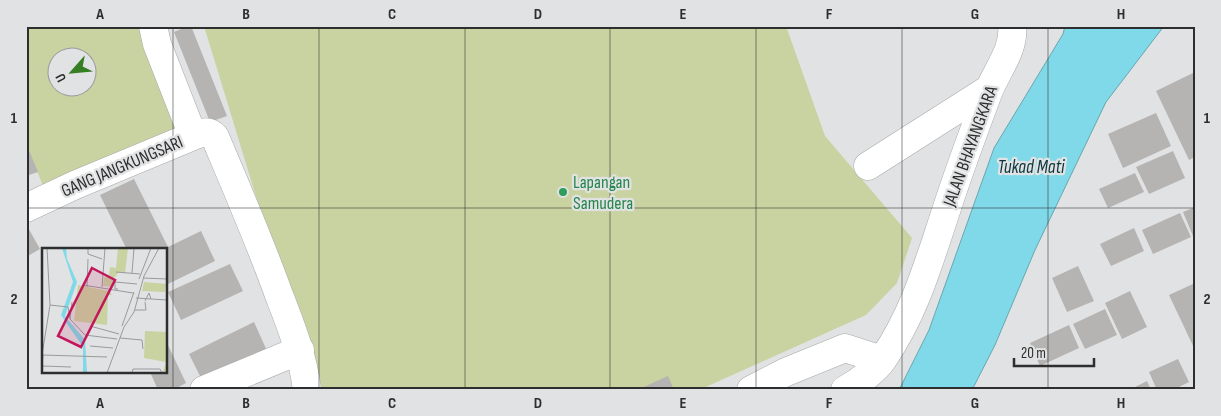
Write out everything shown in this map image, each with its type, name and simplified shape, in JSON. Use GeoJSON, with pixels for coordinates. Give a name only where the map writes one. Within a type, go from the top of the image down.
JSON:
{"type":"FeatureCollection","features":[{"type":"Feature","properties":{"kind":"street","name":"GANG JANGKUNGSARI"},"geometry":{"type":"LineString","coordinates":[[26,208],[75,185],[193,136],[157,44],[153,26]]}},
{"type":"Feature","properties":{"kind":"street","name":"JALAN BHAYANGKARA"},"geometry":{"type":"LineString","coordinates":[[844,390],[861,380],[882,360],[912,308],[928,267],[989,88],[1010,48],[1013,34],[1012,26]]}},
{"type":"Feature","properties":{"kind":"street"},"geometry":{"type":"LineString","coordinates":[[868,166],[989,88]]}},
{"type":"Feature","properties":{"kind":"street"},"geometry":{"type":"LineString","coordinates":[[193,136],[207,131],[211,132],[215,137],[252,223],[300,350],[307,390]]}},
{"type":"Feature","properties":{"kind":"street"},"geometry":{"type":"LineString","coordinates":[[751,390],[786,372],[845,348],[882,360]]}},
{"type":"Feature","properties":{"kind":"street"},"geometry":{"type":"LineString","coordinates":[[204,390],[300,350]]}},
{"type":"Feature","properties":{"kind":"green space"},"geometry":{"type":"Polygon","coordinates":[[[26,26],[140,26],[184,131],[43,186],[26,143],[26,26]]]}},
{"type":"Feature","properties":{"kind":"green space","name":"Lapangan Samudera"},"geometry":{"type":"Polygon","coordinates":[[[204,26],[786,26],[825,136],[912,238],[897,283],[866,315],[699,390],[315,390],[204,26]]]}},
{"type":"Feature","properties":{"kind":"water","name":"Tukad Mati"},"geometry":{"type":"Polygon","coordinates":[[[1065,26],[1164,26],[1106,102],[1035,250],[995,345],[972,390],[899,390],[929,330],[994,148],[1063,34],[1065,26]]]}},
{"type":"Feature","properties":{"kind":"building"},"geometry":{"type":"Polygon","coordinates":[[[191,26],[227,116],[210,122],[174,32],[191,26]]]}},
{"type":"Feature","properties":{"kind":"building"},"geometry":{"type":"Polygon","coordinates":[[[1195,72],[1195,157],[1189,160],[1156,91],[1195,72]]]}},
{"type":"Feature","properties":{"kind":"building"},"geometry":{"type":"Polygon","coordinates":[[[1156,113],[1171,146],[1123,168],[1108,134],[1156,113]]]}},
{"type":"Feature","properties":{"kind":"building"},"geometry":{"type":"Polygon","coordinates":[[[26,143],[38,172],[26,176],[26,143]]]}},
{"type":"Feature","properties":{"kind":"building"},"geometry":{"type":"Polygon","coordinates":[[[1173,151],[1185,178],[1149,194],[1136,167],[1173,151]]]}},
{"type":"Feature","properties":{"kind":"building"},"geometry":{"type":"Polygon","coordinates":[[[1135,173],[1144,192],[1108,208],[1099,189],[1135,173]]]}},
{"type":"Feature","properties":{"kind":"building"},"geometry":{"type":"Polygon","coordinates":[[[134,179],[168,247],[201,231],[215,261],[168,284],[168,248],[126,248],[100,195],[134,179]]]}},
{"type":"Feature","properties":{"kind":"building"},"geometry":{"type":"Polygon","coordinates":[[[1195,207],[1195,241],[1183,212],[1195,207]]]}},
{"type":"Feature","properties":{"kind":"building"},"geometry":{"type":"Polygon","coordinates":[[[1180,213],[1191,237],[1153,254],[1142,230],[1180,213]]]}},
{"type":"Feature","properties":{"kind":"building"},"geometry":{"type":"Polygon","coordinates":[[[26,224],[40,249],[26,257],[26,224]]]}},
{"type":"Feature","properties":{"kind":"building"},"geometry":{"type":"Polygon","coordinates":[[[1134,228],[1144,251],[1111,266],[1100,244],[1134,228]]]}},
{"type":"Feature","properties":{"kind":"building"},"geometry":{"type":"Polygon","coordinates":[[[230,264],[243,291],[181,320],[168,292],[230,264]]]}},
{"type":"Feature","properties":{"kind":"building"},"geometry":{"type":"Polygon","coordinates":[[[1078,266],[1094,301],[1067,312],[1052,278],[1078,266]]]}},
{"type":"Feature","properties":{"kind":"building"},"geometry":{"type":"Polygon","coordinates":[[[1195,283],[1195,350],[1169,295],[1195,283]]]}},
{"type":"Feature","properties":{"kind":"building"},"geometry":{"type":"Polygon","coordinates":[[[1130,291],[1147,327],[1122,339],[1105,303],[1130,291]]]}},
{"type":"Feature","properties":{"kind":"building"},"geometry":{"type":"Polygon","coordinates":[[[1105,309],[1117,335],[1085,349],[1073,324],[1105,309]]]}},
{"type":"Feature","properties":{"kind":"building"},"geometry":{"type":"Polygon","coordinates":[[[254,322],[268,353],[204,384],[189,354],[254,322]]]}},
{"type":"Feature","properties":{"kind":"building"},"geometry":{"type":"Polygon","coordinates":[[[1069,325],[1079,348],[1040,366],[1030,343],[1069,325]]]}},
{"type":"Feature","properties":{"kind":"building"},"geometry":{"type":"Polygon","coordinates":[[[168,345],[186,383],[173,390],[158,390],[151,374],[168,374],[168,345]]]}},
{"type":"Feature","properties":{"kind":"building"},"geometry":{"type":"Polygon","coordinates":[[[1178,359],[1189,382],[1173,390],[1157,390],[1149,372],[1178,359]]]}},
{"type":"Feature","properties":{"kind":"building"},"geometry":{"type":"Polygon","coordinates":[[[668,376],[674,390],[637,390],[668,376]]]}},
{"type":"Feature","properties":{"kind":"building"},"geometry":{"type":"Polygon","coordinates":[[[1147,381],[1151,390],[1129,390],[1147,381]]]}},
{"type":"Feature","properties":{"kind":"place","name":"Lapangan Samudera"},"geometry":{"type":"Point","coordinates":[563,192]}}]}
